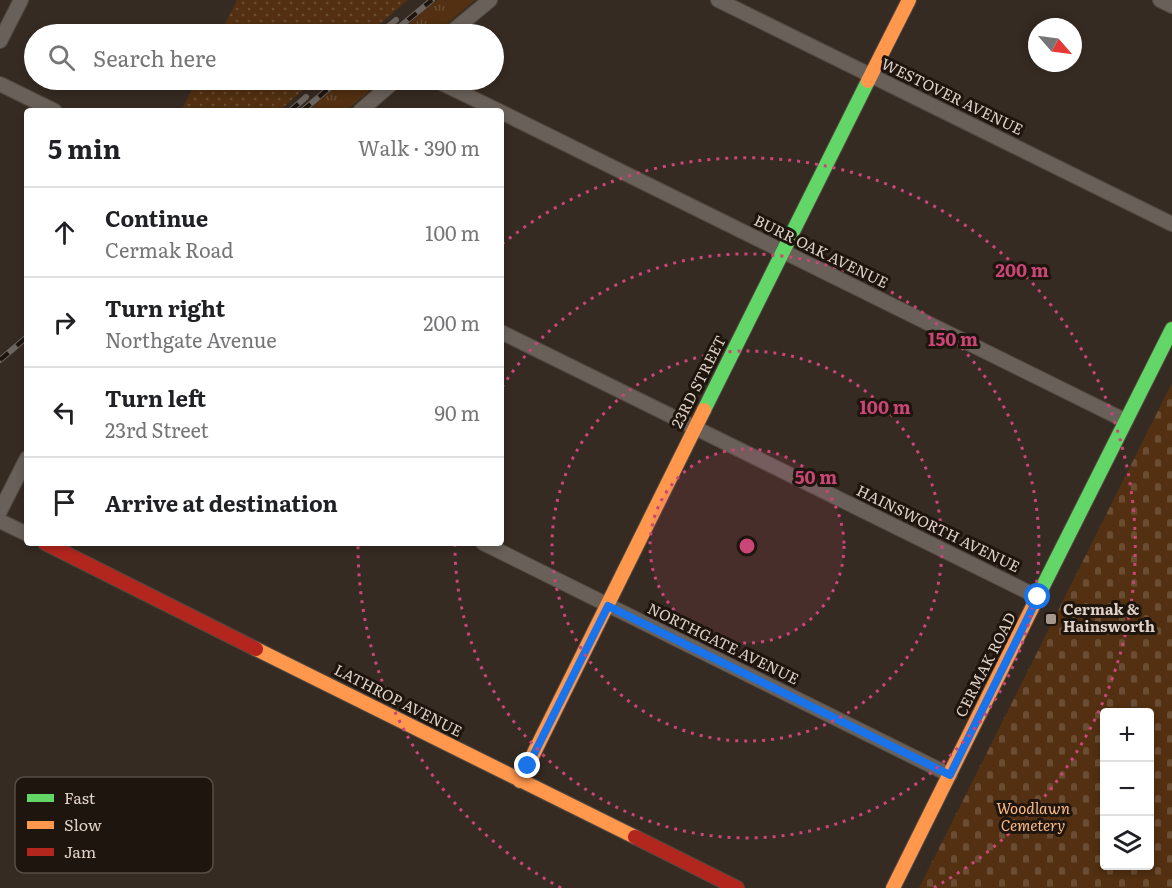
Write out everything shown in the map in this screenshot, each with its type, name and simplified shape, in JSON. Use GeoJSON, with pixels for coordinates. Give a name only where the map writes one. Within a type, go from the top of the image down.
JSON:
{"type":"FeatureCollection","features":[{"type":"Feature","properties":{"kind":"street"},"geometry":{"type":"LineString","coordinates":[[0,41],[21,0]]}},
{"type":"Feature","properties":{"kind":"street"},"geometry":{"type":"LineString","coordinates":[[461,24],[490,0]]}},
{"type":"Feature","properties":{"kind":"street","name":"WESTOVER AVENUE"},"geometry":{"type":"LineString","coordinates":[[718,0],[1172,224]]}},
{"type":"Feature","properties":{"kind":"street","name":"23RD STREET"},"geometry":{"type":"LineString","coordinates":[[520,781],[694,427],[909,0]]}},
{"type":"Feature","properties":{"kind":"street"},"geometry":{"type":"LineString","coordinates":[[1160,0],[1172,6]]}},
{"type":"Feature","properties":{"kind":"street"},"geometry":{"type":"LineString","coordinates":[[0,84],[49,108]]}},
{"type":"Feature","properties":{"kind":"street"},"geometry":{"type":"LineString","coordinates":[[363,108],[384,90]]}},
{"type":"Feature","properties":{"kind":"street","name":"BURR OAK AVENUE"},"geometry":{"type":"LineString","coordinates":[[455,90],[492,108]]}},
{"type":"Feature","properties":{"kind":"street","name":"BURR OAK AVENUE"},"geometry":{"type":"LineString","coordinates":[[504,114],[1126,422]]}},
{"type":"Feature","properties":{"kind":"street","name":"CERMAK ROAD"},"geometry":{"type":"LineString","coordinates":[[893,888],[1172,329]]}},
{"type":"Feature","properties":{"kind":"street","name":"HAINSWORTH AVENUE"},"geometry":{"type":"LineString","coordinates":[[504,333],[1038,597]]}},
{"type":"Feature","properties":{"kind":"street"},"geometry":{"type":"LineString","coordinates":[[0,511],[24,464]]}},
{"type":"Feature","properties":{"kind":"street"},"geometry":{"type":"LineString","coordinates":[[0,520],[24,532]]}},
{"type":"Feature","properties":{"kind":"street","name":"LATHROP AVENUE"},"geometry":{"type":"LineString","coordinates":[[51,546],[737,888]]}},
{"type":"Feature","properties":{"kind":"street","name":"NORTHGATE AVENUE"},"geometry":{"type":"LineString","coordinates":[[489,546],[950,775]]}},
{"type":"Feature","properties":{"kind":"green space"},"geometry":{"type":"Polygon","coordinates":[[[237,0],[408,0],[380,24],[225,24],[237,0]]]}},
{"type":"Feature","properties":{"kind":"green space"},"geometry":{"type":"Polygon","coordinates":[[[437,0],[475,0],[447,24],[409,24],[437,0]]]}},
{"type":"Feature","properties":{"kind":"green space"},"geometry":{"type":"Polygon","coordinates":[[[192,90],[303,90],[282,108],[183,108],[192,90]]]}},
{"type":"Feature","properties":{"kind":"green space"},"geometry":{"type":"Polygon","coordinates":[[[332,90],[370,90],[349,108],[311,108],[332,90]]]}},
{"type":"Feature","properties":{"kind":"green space","name":"Woodlawn Cemetery"},"geometry":{"type":"Polygon","coordinates":[[[1172,383],[1172,888],[919,888],[1172,383]]]}},
{"type":"Feature","properties":{"kind":"railway"},"geometry":{"type":"LineString","coordinates":[[403,24],[432,0]]}},
{"type":"Feature","properties":{"kind":"railway"},"geometry":{"type":"LineString","coordinates":[[391,24],[396,20]]}},
{"type":"Feature","properties":{"kind":"railway"},"geometry":{"type":"LineString","coordinates":[[306,108],[327,90]]}},
{"type":"Feature","properties":{"kind":"railway"},"geometry":{"type":"LineString","coordinates":[[293,108],[306,97]]}},
{"type":"Feature","properties":{"kind":"railway"},"geometry":{"type":"LineString","coordinates":[[0,360],[24,340]]}},
{"type":"Feature","properties":{"kind":"traffic: fast"},"geometry":{"type":"LineString","coordinates":[[704,410],[868,81]]}},
{"type":"Feature","properties":{"kind":"traffic: fast"},"geometry":{"type":"LineString","coordinates":[[1040,592],[1172,329]]}},
{"type":"Feature","properties":{"kind":"traffic: slow"},"geometry":{"type":"LineString","coordinates":[[868,81],[909,0]]}},
{"type":"Feature","properties":{"kind":"traffic: slow"},"geometry":{"type":"LineString","coordinates":[[520,781],[704,410]]}},
{"type":"Feature","properties":{"kind":"traffic: slow"},"geometry":{"type":"LineString","coordinates":[[893,888],[1040,592]]}},
{"type":"Feature","properties":{"kind":"traffic: slow"},"geometry":{"type":"LineString","coordinates":[[256,649],[635,837]]}},
{"type":"Feature","properties":{"kind":"traffic: jam"},"geometry":{"type":"LineString","coordinates":[[51,546],[256,649]]}},
{"type":"Feature","properties":{"kind":"traffic: jam"},"geometry":{"type":"LineString","coordinates":[[635,837],[737,888]]}},
{"type":"Feature","properties":{"kind":"place","name":"Cermak & Hainsworth"},"geometry":{"type":"Point","coordinates":[1051,619]}},
{"type":"Feature","properties":{"kind":"route"},"geometry":{"type":"LineString","coordinates":[[528,766],[608,606],[950,775],[1038,597]]}}]}
